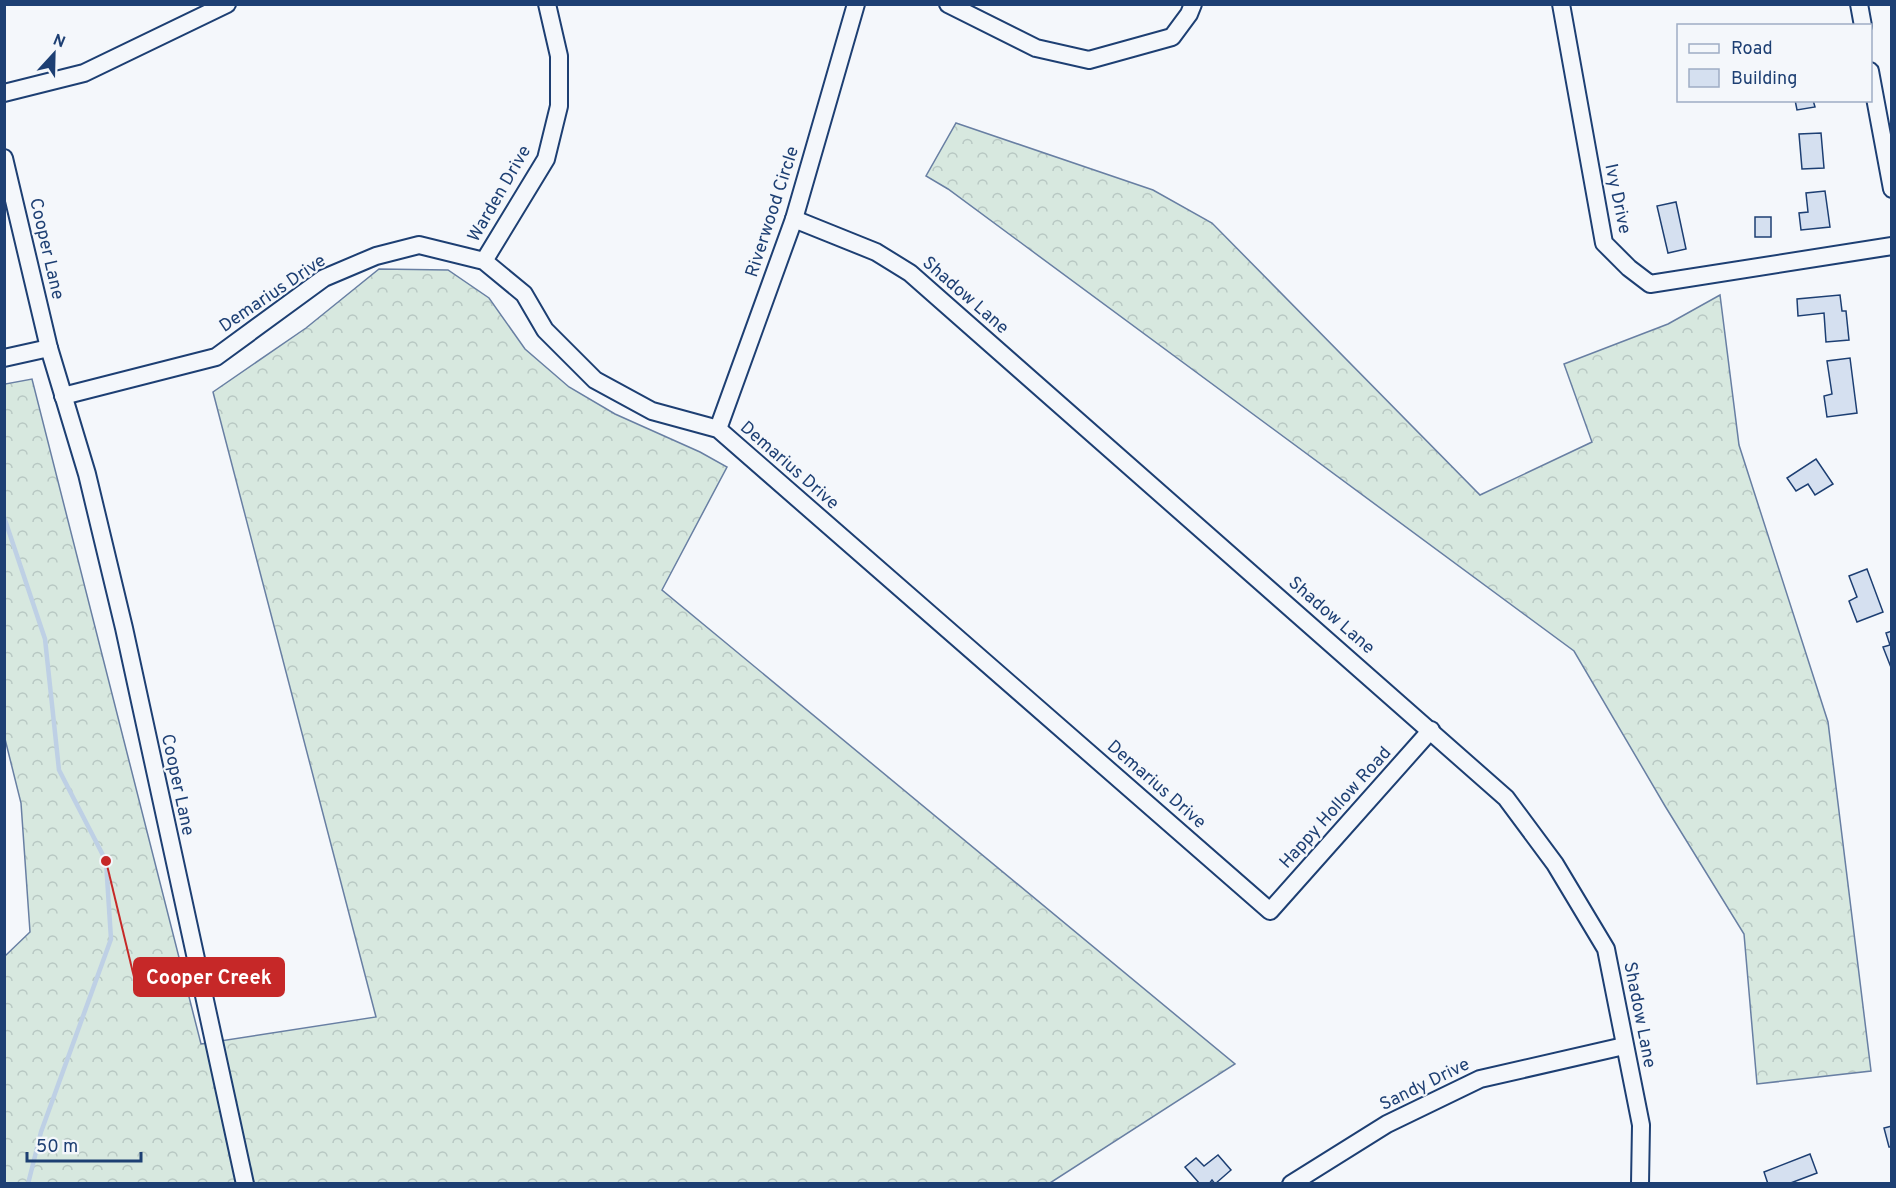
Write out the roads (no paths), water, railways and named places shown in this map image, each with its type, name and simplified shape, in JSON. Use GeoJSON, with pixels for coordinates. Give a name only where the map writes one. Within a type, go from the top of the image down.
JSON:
{"type":"FeatureCollection","features":[{"type":"Feature","properties":{"kind":"street"},"geometry":{"type":"LineString","coordinates":[[4,93],[84,73],[227,4]]}},
{"type":"Feature","properties":{"kind":"street","name":"Warden Drive"},"geometry":{"type":"LineString","coordinates":[[484,261],[546,159],[559,106],[559,56],[547,4]]}},
{"type":"Feature","properties":{"kind":"street","name":"Riverwood Circle"},"geometry":{"type":"LineString","coordinates":[[718,429],[794,219],[856,4]]}},
{"type":"Feature","properties":{"kind":"street"},"geometry":{"type":"LineString","coordinates":[[948,4],[1036,48],[1089,60],[1172,37],[1189,14],[1193,4]]}},
{"type":"Feature","properties":{"kind":"street","name":"Ivy Drive"},"geometry":{"type":"LineString","coordinates":[[1561,4],[1604,243],[1629,268],[1650,284],[1892,246]]}},
{"type":"Feature","properties":{"kind":"street"},"geometry":{"type":"LineString","coordinates":[[1859,4],[1863,24]]}},
{"type":"Feature","properties":{"kind":"street"},"geometry":{"type":"LineString","coordinates":[[1872,79],[1887,143],[1892,189]]}},
{"type":"Feature","properties":{"kind":"street","name":"Cooper Lane"},"geometry":{"type":"LineString","coordinates":[[4,158],[49,348],[87,474],[124,628],[245,1184]]}},
{"type":"Feature","properties":{"kind":"street","name":"Shadow Lane"},"geometry":{"type":"LineString","coordinates":[[794,219],[876,252],[910,273],[1506,798],[1560,874],[1606,949],[1641,1125],[1640,1184]]}},
{"type":"Feature","properties":{"kind":"street","name":"Demarius Drive"},"geometry":{"type":"LineString","coordinates":[[63,396],[216,357],[324,278],[376,256],[419,245],[484,261],[524,294],[545,330],[595,380],[651,411],[718,429],[1270,911]]}},
{"type":"Feature","properties":{"kind":"street"},"geometry":{"type":"LineString","coordinates":[[4,358],[49,348]]}},
{"type":"Feature","properties":{"kind":"street","name":"Happy Hollow Road"},"geometry":{"type":"LineString","coordinates":[[1270,911],[1431,730]]}},
{"type":"Feature","properties":{"kind":"street","name":"Sandy Drive"},"geometry":{"type":"LineString","coordinates":[[1291,1184],[1387,1124],[1480,1078],[1624,1046]]}},
{"type":"Feature","properties":{"kind":"waterway"},"geometry":{"type":"LineString","coordinates":[[4,517],[45,639],[59,770],[106,861],[111,939],[41,1132],[28,1184]]}},
{"type":"Feature","properties":{"kind":"place","name":"Cooper Creek"},"geometry":{"type":"Point","coordinates":[106,861]}}]}
